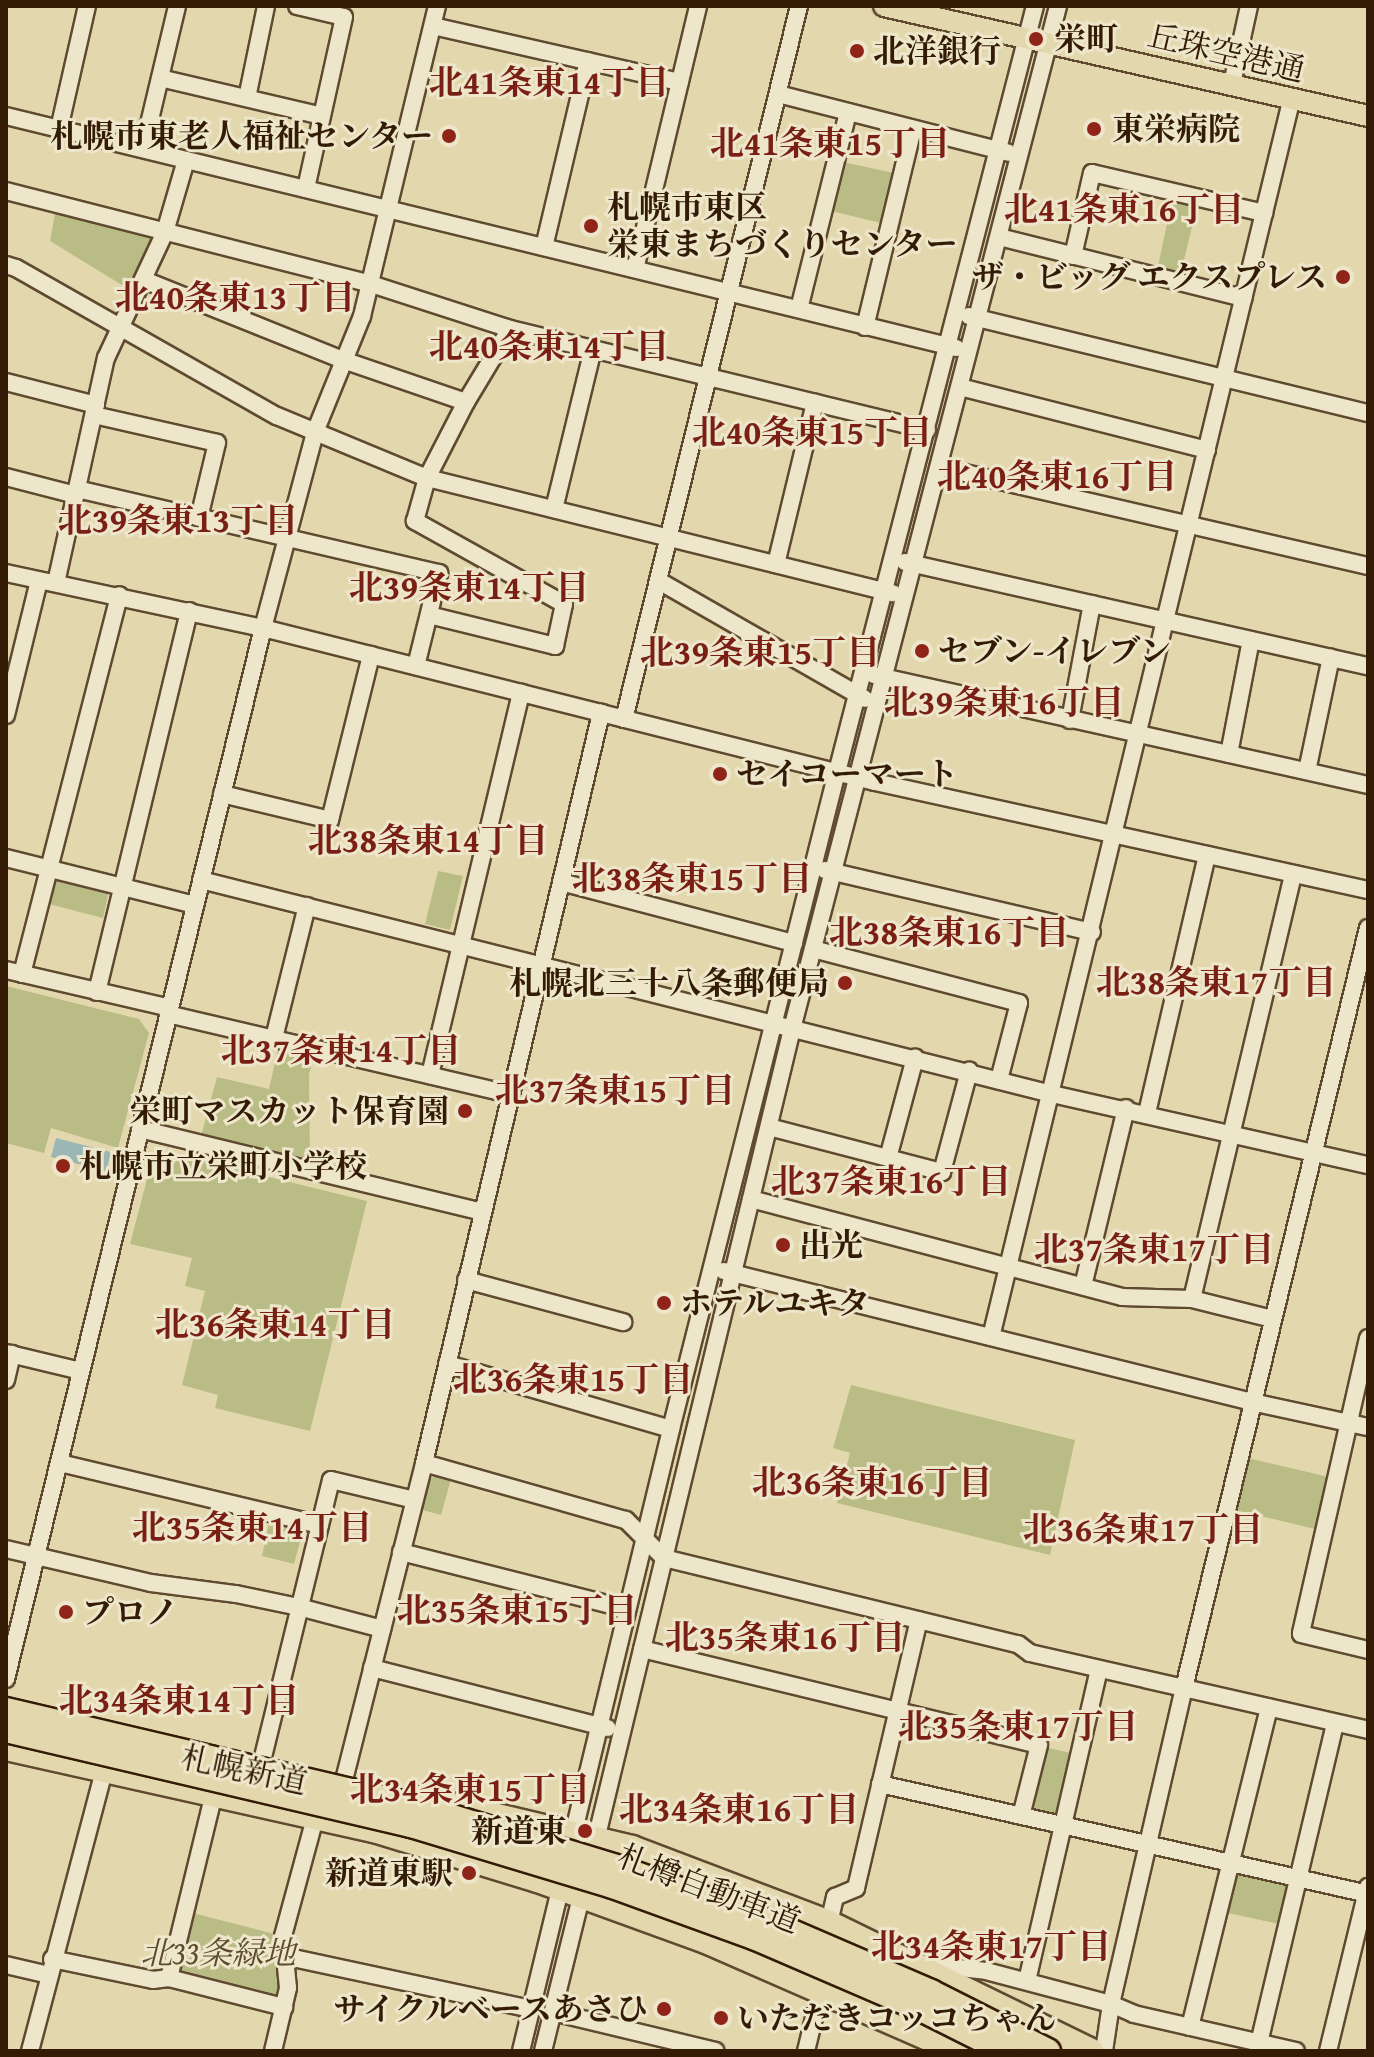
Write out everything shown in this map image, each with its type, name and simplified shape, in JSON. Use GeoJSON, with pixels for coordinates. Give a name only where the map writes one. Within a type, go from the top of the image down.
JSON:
{"type":"FeatureCollection","features":[{"type":"Feature","properties":{"kind":"highway","name":"札幌新道"},"geometry":{"type":"LineString","coordinates":[[6,1700],[585,1835],[829,1923],[1091,2051]]}},
{"type":"Feature","properties":{"kind":"highway","name":"札樽自動車道"},"geometry":{"type":"LineString","coordinates":[[6,1710],[416,1806],[620,1868],[778,1926],[931,1992],[1048,2051]]}},
{"type":"Feature","properties":{"kind":"highway","name":"札樽自動車道"},"geometry":{"type":"LineString","coordinates":[[6,1730],[411,1825],[613,1886],[756,1938],[923,2010],[1005,2051]]}},
{"type":"Feature","properties":{"kind":"highway","name":"札幌新道"},"geometry":{"type":"LineString","coordinates":[[6,1748],[213,1797],[374,1830],[571,1892],[706,1941],[958,2051]]}},
{"type":"Feature","properties":{"kind":"main road","name":"丘珠空港通"},"geometry":{"type":"LineString","coordinates":[[884,6],[1368,116]]}},
{"type":"Feature","properties":{"kind":"street"},"geometry":{"type":"LineString","coordinates":[[59,129],[87,6]]}},
{"type":"Feature","properties":{"kind":"street"},"geometry":{"type":"LineString","coordinates":[[143,149],[177,6]]}},
{"type":"Feature","properties":{"kind":"street"},"geometry":{"type":"LineString","coordinates":[[247,98],[266,6]]}},
{"type":"Feature","properties":{"kind":"street"},"geometry":{"type":"LineString","coordinates":[[297,6],[345,12],[306,189]]}},
{"type":"Feature","properties":{"kind":"street"},"geometry":{"type":"LineString","coordinates":[[6,1679],[263,628],[315,432],[362,316],[371,284],[437,6]]}},
{"type":"Feature","properties":{"kind":"street"},"geometry":{"type":"LineString","coordinates":[[635,269],[698,6]]}},
{"type":"Feature","properties":{"kind":"street"},"geometry":{"type":"LineString","coordinates":[[624,719],[799,6]]}},
{"type":"Feature","properties":{"kind":"street"},"geometry":{"type":"LineString","coordinates":[[521,2051],[531,2009],[571,1892],[585,1835],[622,1732],[792,1029],[1020,156],[1038,42],[1035,6]]}},
{"type":"Feature","properties":{"kind":"street"},"geometry":{"type":"LineString","coordinates":[[543,2051],[553,2012],[571,1892],[585,1835],[599,1726],[711,1268],[856,697],[1000,151],[1038,42],[1058,6]]}},
{"type":"Feature","properties":{"kind":"street"},"geometry":{"type":"LineString","coordinates":[[1232,84],[1249,6]]}},
{"type":"Feature","properties":{"kind":"street"},"geometry":{"type":"LineString","coordinates":[[433,26],[680,82]]}},
{"type":"Feature","properties":{"kind":"street"},"geometry":{"type":"LineString","coordinates":[[544,247],[588,61]]}},
{"type":"Feature","properties":{"kind":"street"},"geometry":{"type":"LineString","coordinates":[[160,78],[322,116]]}},
{"type":"Feature","properties":{"kind":"street"},"geometry":{"type":"LineString","coordinates":[[778,94],[1020,156]]}},
{"type":"Feature","properties":{"kind":"street"},"geometry":{"type":"LineString","coordinates":[[991,1337],[1092,932],[1292,98]]}},
{"type":"Feature","properties":{"kind":"street"},"geometry":{"type":"LineString","coordinates":[[799,309],[848,112]]}},
{"type":"Feature","properties":{"kind":"street"},"geometry":{"type":"LineString","coordinates":[[6,116],[969,351]]}},
{"type":"Feature","properties":{"kind":"street"},"geometry":{"type":"LineString","coordinates":[[865,327],[913,129]]}},
{"type":"Feature","properties":{"kind":"street"},"geometry":{"type":"LineString","coordinates":[[6,715],[76,492],[106,358],[165,232],[186,160]]}},
{"type":"Feature","properties":{"kind":"street"},"geometry":{"type":"LineString","coordinates":[[1073,256],[1092,173],[1264,213]]}},
{"type":"Feature","properties":{"kind":"street"},"geometry":{"type":"LineString","coordinates":[[6,191],[371,284],[510,329],[927,430]]}},
{"type":"Feature","properties":{"kind":"street"},"geometry":{"type":"LineString","coordinates":[[999,237],[1244,298]]}},
{"type":"Feature","properties":{"kind":"street"},"geometry":{"type":"LineString","coordinates":[[6,265],[277,416],[427,478],[906,596]]}},
{"type":"Feature","properties":{"kind":"street"},"geometry":{"type":"LineString","coordinates":[[144,280],[343,360],[466,402]]}},
{"type":"Feature","properties":{"kind":"street"},"geometry":{"type":"LineString","coordinates":[[957,313],[1368,413]]}},
{"type":"Feature","properties":{"kind":"street"},"geometry":{"type":"LineString","coordinates":[[429,615],[555,646],[564,604],[415,521],[427,478],[466,402],[510,329]]}},
{"type":"Feature","properties":{"kind":"street"},"geometry":{"type":"LineString","coordinates":[[554,509],[593,349]]}},
{"type":"Feature","properties":{"kind":"street"},"geometry":{"type":"LineString","coordinates":[[6,382],[217,443],[199,518]]}},
{"type":"Feature","properties":{"kind":"street"},"geometry":{"type":"LineString","coordinates":[[960,387],[1207,450]]}},
{"type":"Feature","properties":{"kind":"street"},"geometry":{"type":"LineString","coordinates":[[776,564],[815,403]]}},
{"type":"Feature","properties":{"kind":"street"},"geometry":{"type":"LineString","coordinates":[[939,467],[1368,566]]}},
{"type":"Feature","properties":{"kind":"street"},"geometry":{"type":"LineString","coordinates":[[6,477],[288,535],[439,573],[416,666]]}},
{"type":"Feature","properties":{"kind":"street"},"geometry":{"type":"LineString","coordinates":[[892,559],[1368,666]]}},
{"type":"Feature","properties":{"kind":"street"},"geometry":{"type":"LineString","coordinates":[[6,573],[263,628],[858,778],[1368,890]]}},
{"type":"Feature","properties":{"kind":"street"},"geometry":{"type":"LineString","coordinates":[[659,581],[856,697],[878,702]]}},
{"type":"Feature","properties":{"kind":"street"},"geometry":{"type":"LineString","coordinates":[[119,595],[49,869],[14,972],[509,1094]]}},
{"type":"Feature","properties":{"kind":"street"},"geometry":{"type":"LineString","coordinates":[[1070,720],[1092,604]]}},
{"type":"Feature","properties":{"kind":"street"},"geometry":{"type":"LineString","coordinates":[[97,992],[189,611]]}},
{"type":"Feature","properties":{"kind":"street"},"geometry":{"type":"LineString","coordinates":[[1229,754],[1251,640]]}},
{"type":"Feature","properties":{"kind":"street"},"geometry":{"type":"LineString","coordinates":[[222,794],[330,820],[371,655]]}},
{"type":"Feature","properties":{"kind":"street"},"geometry":{"type":"LineString","coordinates":[[1307,771],[1331,657]]}},
{"type":"Feature","properties":{"kind":"street"},"geometry":{"type":"LineString","coordinates":[[863,672],[1368,785]]}},
{"type":"Feature","properties":{"kind":"street"},"geometry":{"type":"LineString","coordinates":[[430,1075],[521,693]]}},
{"type":"Feature","properties":{"kind":"street"},"geometry":{"type":"LineString","coordinates":[[344,1780],[424,1463],[601,713]]}},
{"type":"Feature","properties":{"kind":"street"},"geometry":{"type":"LineString","coordinates":[[1147,1113],[1207,855]]}},
{"type":"Feature","properties":{"kind":"street"},"geometry":{"type":"LineString","coordinates":[[6,858],[195,905]]}},
{"type":"Feature","properties":{"kind":"street"},"geometry":{"type":"LineString","coordinates":[[813,865],[833,874],[1092,932]]}},
{"type":"Feature","properties":{"kind":"street"},"geometry":{"type":"LineString","coordinates":[[1192,1299],[1293,874]]}},
{"type":"Feature","properties":{"kind":"street"},"geometry":{"type":"LineString","coordinates":[[201,880],[1052,1094],[1126,1108],[1368,1165]]}},
{"type":"Feature","properties":{"kind":"street"},"geometry":{"type":"LineString","coordinates":[[561,882],[794,943]]}},
{"type":"Feature","properties":{"kind":"street"},"geometry":{"type":"LineString","coordinates":[[274,1038],[307,906]]}},
{"type":"Feature","properties":{"kind":"street"},"geometry":{"type":"LineString","coordinates":[[1104,2051],[1111,2004],[1184,1688],[1368,928]]}},
{"type":"Feature","properties":{"kind":"street"},"geometry":{"type":"LineString","coordinates":[[813,949],[1019,1003],[999,1080]]}},
{"type":"Feature","properties":{"kind":"street"},"geometry":{"type":"LineString","coordinates":[[888,1158],[915,1058]]}},
{"type":"Feature","properties":{"kind":"street"},"geometry":{"type":"LineString","coordinates":[[769,1127],[942,1172],[969,1071]]}},
{"type":"Feature","properties":{"kind":"street"},"geometry":{"type":"LineString","coordinates":[[1083,1286],[1126,1108]]}},
{"type":"Feature","properties":{"kind":"street"},"geometry":{"type":"LineString","coordinates":[[140,1129],[482,1212]]}},
{"type":"Feature","properties":{"kind":"street"},"geometry":{"type":"LineString","coordinates":[[751,1199],[1122,1297],[1192,1299],[1272,1319]]}},
{"type":"Feature","properties":{"kind":"street"},"geometry":{"type":"LineString","coordinates":[[711,1268],[1252,1402],[1368,1427]]}},
{"type":"Feature","properties":{"kind":"street"},"geometry":{"type":"LineString","coordinates":[[466,1280],[623,1322]]}},
{"type":"Feature","properties":{"kind":"street"},"geometry":{"type":"LineString","coordinates":[[1368,1338],[1301,1634],[1368,1650]]}},
{"type":"Feature","properties":{"kind":"street"},"geometry":{"type":"LineString","coordinates":[[6,1380],[9,1354],[81,1371]]}},
{"type":"Feature","properties":{"kind":"street"},"geometry":{"type":"LineString","coordinates":[[447,1364],[671,1429]]}},
{"type":"Feature","properties":{"kind":"street"},"geometry":{"type":"LineString","coordinates":[[60,1463],[320,1525]]}},
{"type":"Feature","properties":{"kind":"street"},"geometry":{"type":"LineString","coordinates":[[424,1463],[626,1520],[664,1558],[919,1620],[1099,1669],[1368,1730]]}},
{"type":"Feature","properties":{"kind":"street"},"geometry":{"type":"LineString","coordinates":[[262,1761],[331,1480],[414,1500]]}},
{"type":"Feature","properties":{"kind":"street"},"geometry":{"type":"LineString","coordinates":[[6,1549],[151,1583],[236,1594],[299,1607],[382,1629]]}},
{"type":"Feature","properties":{"kind":"street"},"geometry":{"type":"LineString","coordinates":[[401,1552],[627,1609]]}},
{"type":"Feature","properties":{"kind":"street"},"geometry":{"type":"LineString","coordinates":[[829,1923],[835,1897],[856,1888],[919,1620]]}},
{"type":"Feature","properties":{"kind":"street"},"geometry":{"type":"LineString","coordinates":[[642,1649],[1039,1745],[1021,1816]]}},
{"type":"Feature","properties":{"kind":"street"},"geometry":{"type":"LineString","coordinates":[[372,1668],[622,1732]]}},
{"type":"Feature","properties":{"kind":"street"},"geometry":{"type":"LineString","coordinates":[[1027,1981],[1099,1669]]}},
{"type":"Feature","properties":{"kind":"street"},"geometry":{"type":"LineString","coordinates":[[1190,2027],[1269,1708]]}},
{"type":"Feature","properties":{"kind":"street"},"geometry":{"type":"LineString","coordinates":[[1259,2043],[1335,1723]]}},
{"type":"Feature","properties":{"kind":"street"},"geometry":{"type":"LineString","coordinates":[[30,2051],[104,1771]]}},
{"type":"Feature","properties":{"kind":"street"},"geometry":{"type":"LineString","coordinates":[[880,1784],[1367,1891],[1328,2051]]}},
{"type":"Feature","properties":{"kind":"street"},"geometry":{"type":"LineString","coordinates":[[169,1978],[213,1797]]}},
{"type":"Feature","properties":{"kind":"street"},"geometry":{"type":"LineString","coordinates":[[273,2051],[288,1988],[283,1936],[315,1818]]}},
{"type":"Feature","properties":{"kind":"street"},"geometry":{"type":"LineString","coordinates":[[284,1956],[531,2009]]}},
{"type":"Feature","properties":{"kind":"street"},"geometry":{"type":"LineString","coordinates":[[913,1962],[986,1971],[1111,2004],[1134,2014],[1296,2051]]}},
{"type":"Feature","properties":{"kind":"street"},"geometry":{"type":"LineString","coordinates":[[6,1965],[50,1967],[153,1980],[169,1978],[284,2007]]}},
{"type":"Feature","properties":{"kind":"street"},"geometry":{"type":"LineString","coordinates":[[806,2051],[821,1989]]}},
{"type":"Feature","properties":{"kind":"street"},"geometry":{"type":"LineString","coordinates":[[553,2012],[715,2051]]}},
{"type":"Feature","properties":{"kind":"green space"},"geometry":{"type":"Polygon","coordinates":[[[843,162],[894,173],[881,223],[831,211],[843,162]]]}},
{"type":"Feature","properties":{"kind":"green space"},"geometry":{"type":"Polygon","coordinates":[[[1172,200],[1197,206],[1181,272],[1158,266],[1172,200]]]}},
{"type":"Feature","properties":{"kind":"green space"},"geometry":{"type":"Polygon","coordinates":[[[55,213],[151,237],[153,242],[130,290],[50,241],[55,213]]]}},
{"type":"Feature","properties":{"kind":"green space"},"geometry":{"type":"Polygon","coordinates":[[[438,871],[463,876],[450,930],[425,924],[438,871]]]}},
{"type":"Feature","properties":{"kind":"green space"},"geometry":{"type":"Polygon","coordinates":[[[53,876],[109,890],[103,918],[45,903],[53,876]]]}},
{"type":"Feature","properties":{"kind":"green space"},"geometry":{"type":"Polygon","coordinates":[[[6,986],[139,1019],[149,1033],[118,1148],[51,1128],[44,1153],[6,1143],[6,986]]]}},
{"type":"Feature","properties":{"kind":"green space"},"geometry":{"type":"Polygon","coordinates":[[[279,1045],[314,1054],[309,1075],[310,1163],[201,1136],[217,1077],[269,1089],[279,1045]]]}},
{"type":"Feature","properties":{"kind":"green space"},"geometry":{"type":"Polygon","coordinates":[[[155,1149],[367,1201],[310,1431],[215,1408],[218,1395],[182,1385],[205,1291],[185,1286],[192,1258],[130,1244],[155,1149]]]}},
{"type":"Feature","properties":{"kind":"green space"},"geometry":{"type":"Polygon","coordinates":[[[851,1385],[1075,1440],[1050,1555],[837,1503],[850,1453],[833,1448],[851,1385]]]}},
{"type":"Feature","properties":{"kind":"green space"},"geometry":{"type":"Polygon","coordinates":[[[1247,1458],[1329,1477],[1315,1529],[1235,1510],[1247,1458]]]}},
{"type":"Feature","properties":{"kind":"green space"},"geometry":{"type":"Polygon","coordinates":[[[436,1475],[451,1479],[441,1515],[419,1509],[427,1482],[436,1475]]]}},
{"type":"Feature","properties":{"kind":"green space"},"geometry":{"type":"Polygon","coordinates":[[[270,1519],[304,1527],[294,1564],[262,1556],[270,1519]]]}},
{"type":"Feature","properties":{"kind":"green space"},"geometry":{"type":"Polygon","coordinates":[[[1044,1747],[1071,1753],[1056,1814],[1028,1808],[1044,1747]]]}},
{"type":"Feature","properties":{"kind":"green space"},"geometry":{"type":"Polygon","coordinates":[[[1242,1874],[1284,1884],[1288,1889],[1279,1924],[1228,1913],[1236,1878],[1242,1874]]]}},
{"type":"Feature","properties":{"kind":"green space","name":"北33条緑地"},"geometry":{"type":"Polygon","coordinates":[[[193,1913],[278,1935],[274,1959],[280,1983],[276,2002],[177,1977],[193,1913]]]}},
{"type":"Feature","properties":{"kind":"water"},"geometry":{"type":"Polygon","coordinates":[[[56,1138],[111,1152],[106,1171],[51,1157],[56,1138]]]}},
{"type":"Feature","properties":{"kind":"place","name":"栄町"},"geometry":{"type":"Point","coordinates":[1036,39]}},
{"type":"Feature","properties":{"kind":"place","name":"北洋銀行"},"geometry":{"type":"Point","coordinates":[857,51]}},
{"type":"Feature","properties":{"kind":"place","name":"東栄病院"},"geometry":{"type":"Point","coordinates":[1094,129]}},
{"type":"Feature","properties":{"kind":"place","name":"札幌市東老人福祉センター"},"geometry":{"type":"Point","coordinates":[449,136]}},
{"type":"Feature","properties":{"kind":"place","name":"札幌市東区 栄東まちづくりセンター"},"geometry":{"type":"Point","coordinates":[591,226]}},
{"type":"Feature","properties":{"kind":"place","name":"ザ・ビッグ エクスプレス"},"geometry":{"type":"Point","coordinates":[1343,277]}},
{"type":"Feature","properties":{"kind":"place","name":"セブン-イレブン"},"geometry":{"type":"Point","coordinates":[922,651]}},
{"type":"Feature","properties":{"kind":"place","name":"セイコーマート"},"geometry":{"type":"Point","coordinates":[720,774]}},
{"type":"Feature","properties":{"kind":"place","name":"札幌北三十八条郵便局"},"geometry":{"type":"Point","coordinates":[845,983]}},
{"type":"Feature","properties":{"kind":"place","name":"栄町マスカット保育園"},"geometry":{"type":"Point","coordinates":[465,1111]}},
{"type":"Feature","properties":{"kind":"place","name":"札幌市立栄町小学校"},"geometry":{"type":"Point","coordinates":[63,1166]}},
{"type":"Feature","properties":{"kind":"place","name":"出光"},"geometry":{"type":"Point","coordinates":[783,1245]}},
{"type":"Feature","properties":{"kind":"place","name":"ホテルユキタ"},"geometry":{"type":"Point","coordinates":[664,1303]}},
{"type":"Feature","properties":{"kind":"place","name":"プロノ"},"geometry":{"type":"Point","coordinates":[66,1612]}},
{"type":"Feature","properties":{"kind":"place","name":"新道東"},"geometry":{"type":"Point","coordinates":[585,1831]}},
{"type":"Feature","properties":{"kind":"place","name":"新道東駅"},"geometry":{"type":"Point","coordinates":[469,1873]}},
{"type":"Feature","properties":{"kind":"place","name":"サイクルベースあさひ"},"geometry":{"type":"Point","coordinates":[664,2009]}},
{"type":"Feature","properties":{"kind":"place","name":"いただきコッコちゃん"},"geometry":{"type":"Point","coordinates":[721,2018]}},
{"type":"Feature","properties":{"kind":"district","name":"北41条東14丁目"},"geometry":{"type":"Point","coordinates":[549,82]}},
{"type":"Feature","properties":{"kind":"district","name":"北41条東15丁目"},"geometry":{"type":"Point","coordinates":[830,143]}},
{"type":"Feature","properties":{"kind":"district","name":"北41条東16丁目"},"geometry":{"type":"Point","coordinates":[1124,209]}},
{"type":"Feature","properties":{"kind":"district","name":"北40条東13丁目"},"geometry":{"type":"Point","coordinates":[235,297]}},
{"type":"Feature","properties":{"kind":"district","name":"北40条東14丁目"},"geometry":{"type":"Point","coordinates":[549,346]}},
{"type":"Feature","properties":{"kind":"district","name":"北40条東15丁目"},"geometry":{"type":"Point","coordinates":[812,432]}},
{"type":"Feature","properties":{"kind":"district","name":"北40条東16丁目"},"geometry":{"type":"Point","coordinates":[1057,476]}},
{"type":"Feature","properties":{"kind":"district","name":"北39条東13丁目"},"geometry":{"type":"Point","coordinates":[178,520]}},
{"type":"Feature","properties":{"kind":"district","name":"北39条東14丁目"},"geometry":{"type":"Point","coordinates":[469,587]}},
{"type":"Feature","properties":{"kind":"district","name":"北39条東15丁目"},"geometry":{"type":"Point","coordinates":[760,652]}},
{"type":"Feature","properties":{"kind":"district","name":"北39条東16丁目"},"geometry":{"type":"Point","coordinates":[1004,702]}},
{"type":"Feature","properties":{"kind":"district","name":"北38条東14丁目"},"geometry":{"type":"Point","coordinates":[428,840]}},
{"type":"Feature","properties":{"kind":"district","name":"北38条東15丁目"},"geometry":{"type":"Point","coordinates":[692,878]}},
{"type":"Feature","properties":{"kind":"district","name":"北38条東16丁目"},"geometry":{"type":"Point","coordinates":[949,932]}},
{"type":"Feature","properties":{"kind":"district","name":"北38条東17丁目"},"geometry":{"type":"Point","coordinates":[1216,982]}},
{"type":"Feature","properties":{"kind":"district","name":"北37条東14丁目"},"geometry":{"type":"Point","coordinates":[341,1050]}},
{"type":"Feature","properties":{"kind":"district","name":"北37条東15丁目"},"geometry":{"type":"Point","coordinates":[615,1090]}},
{"type":"Feature","properties":{"kind":"district","name":"北37条東16丁目"},"geometry":{"type":"Point","coordinates":[891,1181]}},
{"type":"Feature","properties":{"kind":"district","name":"北37条東17丁目"},"geometry":{"type":"Point","coordinates":[1154,1249]}},
{"type":"Feature","properties":{"kind":"district","name":"北36条東14丁目"},"geometry":{"type":"Point","coordinates":[275,1324]}},
{"type":"Feature","properties":{"kind":"district","name":"北36条東15丁目"},"geometry":{"type":"Point","coordinates":[573,1379]}},
{"type":"Feature","properties":{"kind":"district","name":"北36条東16丁目"},"geometry":{"type":"Point","coordinates":[872,1482]}},
{"type":"Feature","properties":{"kind":"district","name":"北35条東14丁目"},"geometry":{"type":"Point","coordinates":[252,1527]}},
{"type":"Feature","properties":{"kind":"district","name":"北36条東17丁目"},"geometry":{"type":"Point","coordinates":[1143,1529]}},
{"type":"Feature","properties":{"kind":"district","name":"北35条東15丁目"},"geometry":{"type":"Point","coordinates":[517,1610]}},
{"type":"Feature","properties":{"kind":"district","name":"北35条東16丁目"},"geometry":{"type":"Point","coordinates":[785,1637]}},
{"type":"Feature","properties":{"kind":"district","name":"北34条東14丁目"},"geometry":{"type":"Point","coordinates":[179,1700]}},
{"type":"Feature","properties":{"kind":"district","name":"北35条東17丁目"},"geometry":{"type":"Point","coordinates":[1018,1726]}},
{"type":"Feature","properties":{"kind":"district","name":"北34条東15丁目"},"geometry":{"type":"Point","coordinates":[470,1789]}},
{"type":"Feature","properties":{"kind":"district","name":"北34条東16丁目"},"geometry":{"type":"Point","coordinates":[739,1809]}},
{"type":"Feature","properties":{"kind":"district","name":"北34条東17丁目"},"geometry":{"type":"Point","coordinates":[991,1946]}}]}
